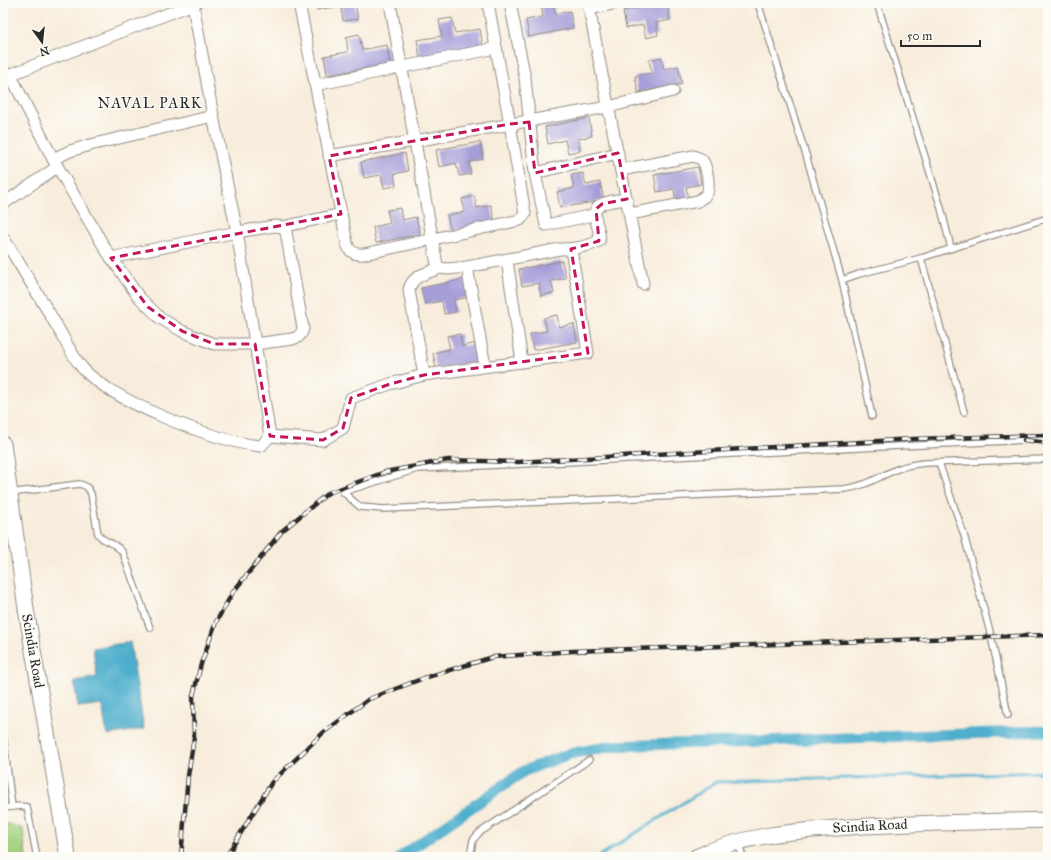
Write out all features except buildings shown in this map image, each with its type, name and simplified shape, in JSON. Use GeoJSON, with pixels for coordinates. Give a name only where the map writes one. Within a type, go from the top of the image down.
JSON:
{"type":"FeatureCollection","features":[{"type":"Feature","properties":{"kind":"main road","name":"Scindia Road"},"geometry":{"type":"LineString","coordinates":[[3,444],[6,496],[51,800],[62,857]]}},
{"type":"Feature","properties":{"kind":"main road","name":"Scindia Road"},"geometry":{"type":"LineString","coordinates":[[21,601],[68,857]]}},
{"type":"Feature","properties":{"kind":"main road","name":"Scindia Road"},"geometry":{"type":"LineString","coordinates":[[696,857],[745,840],[788,831],[889,824],[1048,820]]}},
{"type":"Feature","properties":{"kind":"main road"},"geometry":{"type":"LineString","coordinates":[[716,857],[741,853],[785,839],[855,834],[928,831],[991,831],[1048,828]]}},
{"type":"Feature","properties":{"kind":"street"},"geometry":{"type":"LineString","coordinates":[[299,3],[348,249],[358,255],[520,220],[525,214],[488,3]]}},
{"type":"Feature","properties":{"kind":"street"},"geometry":{"type":"LineString","coordinates":[[390,3],[432,238],[437,264],[440,268]]}},
{"type":"Feature","properties":{"kind":"street"},"geometry":{"type":"LineString","coordinates":[[510,3],[525,78],[534,173],[546,225],[594,215]]}},
{"type":"Feature","properties":{"kind":"street"},"geometry":{"type":"LineString","coordinates":[[617,3],[589,6],[643,284]]}},
{"type":"Feature","properties":{"kind":"street"},"geometry":{"type":"LineString","coordinates":[[270,436],[255,344],[237,232],[194,4],[6,76],[111,258],[138,296],[148,307],[160,318],[182,331],[214,344],[255,344],[298,337],[303,328],[286,232],[282,227]]}},
{"type":"Feature","properties":{"kind":"street"},"geometry":{"type":"LineString","coordinates":[[315,85],[496,48]]}},
{"type":"Feature","properties":{"kind":"street"},"geometry":{"type":"LineString","coordinates":[[329,156],[510,124],[529,122],[608,107],[674,91]]}},
{"type":"Feature","properties":{"kind":"street"},"geometry":{"type":"LineString","coordinates":[[3,204],[70,151],[214,116]]}},
{"type":"Feature","properties":{"kind":"street"},"geometry":{"type":"LineString","coordinates":[[534,173],[618,153]]}},
{"type":"Feature","properties":{"kind":"street"},"geometry":{"type":"LineString","coordinates":[[621,170],[693,156],[702,160],[708,178],[708,191],[706,196],[698,201],[630,214]]}},
{"type":"Feature","properties":{"kind":"street"},"geometry":{"type":"LineString","coordinates":[[424,375],[409,290],[410,285],[415,278],[440,268],[448,269],[467,267],[594,244],[599,242],[600,236],[594,215],[596,208],[602,204],[627,199]]}},
{"type":"Feature","properties":{"kind":"street"},"geometry":{"type":"LineString","coordinates":[[111,258],[237,232],[275,226],[282,227],[341,214]]}},
{"type":"Feature","properties":{"kind":"street"},"geometry":{"type":"LineString","coordinates":[[3,236],[80,365],[100,384],[116,394],[162,416],[194,429],[248,445],[261,446],[270,436]]}},
{"type":"Feature","properties":{"kind":"street"},"geometry":{"type":"LineString","coordinates":[[270,436],[323,440],[343,428],[351,398],[390,384],[424,375],[588,353],[571,249]]}},
{"type":"Feature","properties":{"kind":"street"},"geometry":{"type":"LineString","coordinates":[[507,260],[522,362]]}},
{"type":"Feature","properties":{"kind":"street"},"geometry":{"type":"LineString","coordinates":[[467,267],[485,366]]}},
{"type":"Feature","properties":{"kind":"lane"},"geometry":{"type":"LineString","coordinates":[[758,3],[806,155],[842,280],[872,416]]}},
{"type":"Feature","properties":{"kind":"lane"},"geometry":{"type":"LineString","coordinates":[[877,3],[951,248]]}},
{"type":"Feature","properties":{"kind":"lane"},"geometry":{"type":"LineString","coordinates":[[842,280],[859,274],[921,258],[1048,218]]}},
{"type":"Feature","properties":{"kind":"lane"},"geometry":{"type":"LineString","coordinates":[[921,258],[964,412]]}},
{"type":"Feature","properties":{"kind":"lane"},"geometry":{"type":"LineString","coordinates":[[1048,439],[416,469],[343,492],[360,507],[383,509],[836,489],[858,487],[910,465],[939,462],[1048,459]]}},
{"type":"Feature","properties":{"kind":"lane"},"geometry":{"type":"LineString","coordinates":[[939,462],[966,543],[991,636],[1008,715]]}},
{"type":"Feature","properties":{"kind":"lane"},"geometry":{"type":"LineString","coordinates":[[6,496],[79,484],[85,485],[89,489],[98,534],[101,539],[119,547],[123,554],[150,628]]}},
{"type":"Feature","properties":{"kind":"lane"},"geometry":{"type":"LineString","coordinates":[[3,735],[12,807]]}},
{"type":"Feature","properties":{"kind":"lane"},"geometry":{"type":"LineString","coordinates":[[470,857],[473,840],[479,833],[589,760]]}},
{"type":"Feature","properties":{"kind":"lane"},"geometry":{"type":"LineString","coordinates":[[3,808],[27,807],[38,857]]}},
{"type":"Feature","properties":{"kind":"highlighted area"},"geometry":{"type":"Polygon","coordinates":[[[529,122],[535,173],[618,153],[627,199],[602,204],[596,209],[599,241],[571,249],[588,353],[424,375],[390,384],[351,398],[343,428],[323,440],[270,436],[255,344],[214,344],[182,331],[148,307],[111,258],[341,214],[329,156],[510,124],[529,122]]]}},
{"type":"Feature","properties":{"kind":"green space"},"geometry":{"type":"Polygon","coordinates":[[[3,822],[23,829],[26,857],[3,857],[3,822]]]}},
{"type":"Feature","properties":{"kind":"water"},"geometry":{"type":"Polygon","coordinates":[[[130,642],[144,729],[107,735],[102,704],[78,707],[74,681],[97,677],[93,648],[130,642]]]}},
{"type":"Feature","properties":{"kind":"waterway"},"geometry":{"type":"LineString","coordinates":[[400,857],[524,771],[569,754],[612,746],[1048,731]]}},
{"type":"Feature","properties":{"kind":"waterway"},"geometry":{"type":"LineString","coordinates":[[598,857],[716,782],[1048,772]]}},
{"type":"Feature","properties":{"kind":"railway"},"geometry":{"type":"LineString","coordinates":[[181,857],[188,776],[194,737],[193,696],[201,664],[216,622],[233,592],[282,531],[328,493],[385,472],[448,460],[518,462],[914,439],[1048,435]]}},
{"type":"Feature","properties":{"kind":"railway"},"geometry":{"type":"LineString","coordinates":[[1024,440],[1048,443]]}},
{"type":"Feature","properties":{"kind":"railway"},"geometry":{"type":"LineString","coordinates":[[226,857],[272,782],[324,732],[369,699],[424,678],[493,657],[573,651],[1048,635]]}},
{"type":"Feature","properties":{"kind":"district","name":"NAVAL PARK"},"geometry":{"type":"Point","coordinates":[150,103]}}]}
